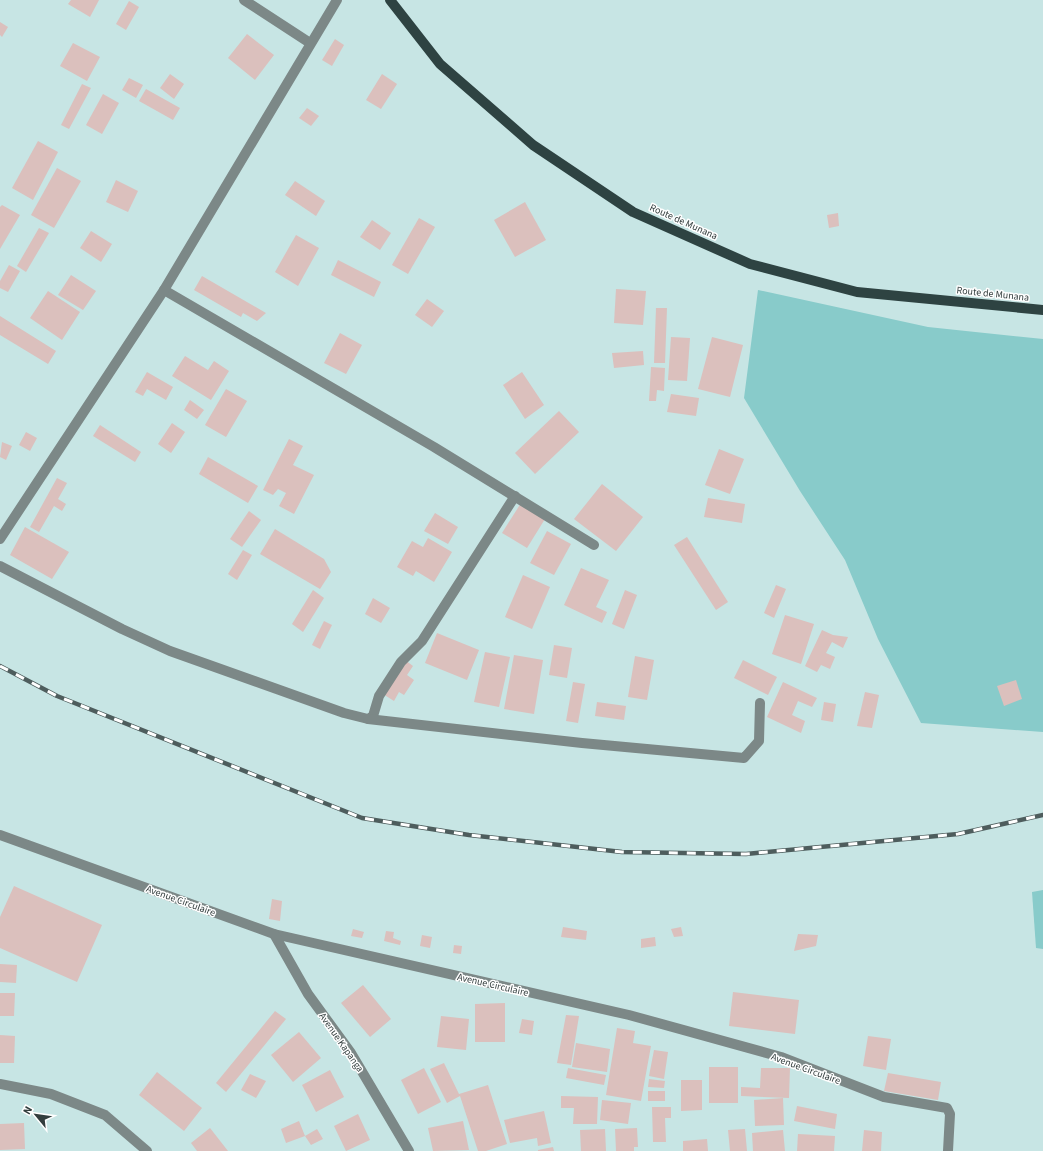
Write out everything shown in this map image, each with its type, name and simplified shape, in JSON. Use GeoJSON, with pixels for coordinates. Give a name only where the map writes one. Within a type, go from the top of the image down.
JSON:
{"type":"FeatureCollection","features":[{"type":"Feature","properties":{"kind":"main road","name":"Route de Munana"},"geometry":{"type":"LineString","coordinates":[[390,0],[440,64],[533,145],[633,212],[750,264],[857,292],[1043,310]]}},
{"type":"Feature","properties":{"kind":"street"},"geometry":{"type":"LineString","coordinates":[[244,0],[310,43]]}},
{"type":"Feature","properties":{"kind":"street"},"geometry":{"type":"LineString","coordinates":[[0,539],[164,290],[337,0]]}},
{"type":"Feature","properties":{"kind":"street"},"geometry":{"type":"LineString","coordinates":[[164,290],[434,446],[594,545]]}},
{"type":"Feature","properties":{"kind":"street"},"geometry":{"type":"LineString","coordinates":[[368,719],[373,716],[379,696],[401,662],[422,641],[515,496]]}},
{"type":"Feature","properties":{"kind":"street"},"geometry":{"type":"LineString","coordinates":[[0,566],[122,629],[170,651],[344,713],[368,719],[582,743],[744,758],[759,741],[760,703]]}},
{"type":"Feature","properties":{"kind":"street","name":"Avenue Circulaire"},"geometry":{"type":"LineString","coordinates":[[0,834],[274,934],[629,1015],[780,1057],[884,1097],[947,1108],[950,1114],[948,1151]]}},
{"type":"Feature","properties":{"kind":"street","name":"Avenue Kapanga"},"geometry":{"type":"LineString","coordinates":[[274,934],[308,994],[351,1052],[409,1151]]}},
{"type":"Feature","properties":{"kind":"street"},"geometry":{"type":"LineString","coordinates":[[0,1084],[51,1094],[105,1115],[147,1151]]}},
{"type":"Feature","properties":{"kind":"shaded area"},"geometry":{"type":"Polygon","coordinates":[[[758,290],[928,327],[1043,339],[1043,732],[921,723],[878,639],[845,560],[800,491],[744,398],[758,290]]]}},
{"type":"Feature","properties":{"kind":"shaded area"},"geometry":{"type":"Polygon","coordinates":[[[1043,890],[1043,949],[1036,948],[1032,892],[1043,890]]]}},
{"type":"Feature","properties":{"kind":"building"},"geometry":{"type":"Polygon","coordinates":[[[71,0],[99,0],[90,17],[68,4],[71,0]]]}},
{"type":"Feature","properties":{"kind":"building"},"geometry":{"type":"Polygon","coordinates":[[[129,1],[139,7],[126,30],[116,24],[129,1]]]}},
{"type":"Feature","properties":{"kind":"building"},"geometry":{"type":"Polygon","coordinates":[[[0,22],[8,27],[2,37],[0,35],[0,22]]]}},
{"type":"Feature","properties":{"kind":"building"},"geometry":{"type":"Polygon","coordinates":[[[247,34],[274,55],[255,80],[228,58],[247,34]]]}},
{"type":"Feature","properties":{"kind":"building"},"geometry":{"type":"Polygon","coordinates":[[[335,39],[344,45],[332,66],[322,60],[335,39]]]}},
{"type":"Feature","properties":{"kind":"building"},"geometry":{"type":"Polygon","coordinates":[[[73,43],[100,57],[87,81],[60,66],[73,43]]]}},
{"type":"Feature","properties":{"kind":"building"},"geometry":{"type":"Polygon","coordinates":[[[170,74],[184,84],[174,99],[160,88],[170,74]]]}},
{"type":"Feature","properties":{"kind":"building"},"geometry":{"type":"Polygon","coordinates":[[[382,74],[397,84],[381,109],[366,100],[382,74]]]}},
{"type":"Feature","properties":{"kind":"building"},"geometry":{"type":"Polygon","coordinates":[[[129,78],[143,85],[136,98],[122,90],[129,78]]]}},
{"type":"Feature","properties":{"kind":"building"},"geometry":{"type":"Polygon","coordinates":[[[82,84],[91,88],[69,129],[61,125],[82,84]]]}},
{"type":"Feature","properties":{"kind":"building"},"geometry":{"type":"Polygon","coordinates":[[[146,89],[180,108],[173,120],[139,101],[146,89]]]}},
{"type":"Feature","properties":{"kind":"building"},"geometry":{"type":"Polygon","coordinates":[[[103,94],[119,103],[102,134],[86,125],[103,94]]]}},
{"type":"Feature","properties":{"kind":"building"},"geometry":{"type":"Polygon","coordinates":[[[307,108],[319,116],[311,126],[299,118],[307,108]]]}},
{"type":"Feature","properties":{"kind":"building"},"geometry":{"type":"Polygon","coordinates":[[[38,141],[58,152],[33,200],[12,188],[38,141]]]}},
{"type":"Feature","properties":{"kind":"building"},"geometry":{"type":"Polygon","coordinates":[[[57,168],[81,181],[54,228],[31,215],[57,168]]]}},
{"type":"Feature","properties":{"kind":"building"},"geometry":{"type":"Polygon","coordinates":[[[116,180],[138,191],[128,212],[106,202],[116,180]]]}},
{"type":"Feature","properties":{"kind":"building"},"geometry":{"type":"Polygon","coordinates":[[[295,181],[325,201],[316,216],[285,195],[295,181]]]}},
{"type":"Feature","properties":{"kind":"building"},"geometry":{"type":"Polygon","coordinates":[[[525,202],[546,240],[515,257],[494,220],[525,202]]]}},
{"type":"Feature","properties":{"kind":"building"},"geometry":{"type":"Polygon","coordinates":[[[2,205],[20,215],[0,249],[0,207],[2,205]]]}},
{"type":"Feature","properties":{"kind":"building"},"geometry":{"type":"Polygon","coordinates":[[[838,213],[839,226],[829,228],[827,215],[838,213]]]}},
{"type":"Feature","properties":{"kind":"building"},"geometry":{"type":"Polygon","coordinates":[[[419,218],[435,227],[408,274],[392,265],[419,218]]]}},
{"type":"Feature","properties":{"kind":"building"},"geometry":{"type":"Polygon","coordinates":[[[372,220],[391,233],[380,250],[360,237],[372,220]]]}},
{"type":"Feature","properties":{"kind":"building"},"geometry":{"type":"Polygon","coordinates":[[[39,228],[49,233],[26,272],[17,266],[39,228]]]}},
{"type":"Feature","properties":{"kind":"building"},"geometry":{"type":"Polygon","coordinates":[[[91,231],[112,244],[101,262],[80,248],[91,231]]]}},
{"type":"Feature","properties":{"kind":"building"},"geometry":{"type":"Polygon","coordinates":[[[296,235],[319,248],[298,286],[275,272],[296,235]]]}},
{"type":"Feature","properties":{"kind":"building"},"geometry":{"type":"Polygon","coordinates":[[[338,260],[381,282],[374,297],[331,275],[338,260]]]}},
{"type":"Feature","properties":{"kind":"building"},"geometry":{"type":"Polygon","coordinates":[[[9,265],[20,271],[8,292],[0,288],[0,281],[9,265]]]}},
{"type":"Feature","properties":{"kind":"building"},"geometry":{"type":"Polygon","coordinates":[[[71,275],[96,291],[83,310],[58,295],[71,275]]]}},
{"type":"Feature","properties":{"kind":"building"},"geometry":{"type":"Polygon","coordinates":[[[202,276],[266,313],[257,321],[243,313],[241,317],[194,290],[202,276]]]}},
{"type":"Feature","properties":{"kind":"building"},"geometry":{"type":"Polygon","coordinates":[[[616,289],[646,291],[643,325],[614,323],[616,289]]]}},
{"type":"Feature","properties":{"kind":"building"},"geometry":{"type":"Polygon","coordinates":[[[48,291],[80,312],[62,340],[30,318],[48,291]]]}},
{"type":"Feature","properties":{"kind":"building"},"geometry":{"type":"Polygon","coordinates":[[[427,299],[444,311],[432,327],[415,315],[427,299]]]}},
{"type":"Feature","properties":{"kind":"building"},"geometry":{"type":"Polygon","coordinates":[[[656,308],[667,308],[665,363],[654,363],[656,308]]]}},
{"type":"Feature","properties":{"kind":"building"},"geometry":{"type":"Polygon","coordinates":[[[0,316],[56,351],[48,364],[0,335],[0,316]]]}},
{"type":"Feature","properties":{"kind":"building"},"geometry":{"type":"Polygon","coordinates":[[[340,333],[362,345],[346,374],[324,363],[340,333]]]}},
{"type":"Feature","properties":{"kind":"building"},"geometry":{"type":"Polygon","coordinates":[[[671,337],[690,338],[687,381],[668,380],[671,337]]]}},
{"type":"Feature","properties":{"kind":"building"},"geometry":{"type":"Polygon","coordinates":[[[712,337],[743,345],[730,397],[698,389],[712,337]]]}},
{"type":"Feature","properties":{"kind":"building"},"geometry":{"type":"Polygon","coordinates":[[[643,351],[644,365],[614,368],[612,353],[643,351]]]}},
{"type":"Feature","properties":{"kind":"building"},"geometry":{"type":"Polygon","coordinates":[[[185,356],[208,370],[214,361],[229,371],[211,400],[172,376],[185,356]]]}},
{"type":"Feature","properties":{"kind":"building"},"geometry":{"type":"Polygon","coordinates":[[[651,367],[665,368],[664,391],[657,390],[656,401],[649,401],[651,367]]]}},
{"type":"Feature","properties":{"kind":"building"},"geometry":{"type":"Polygon","coordinates":[[[147,372],[173,387],[166,400],[147,389],[143,396],[135,392],[147,372]]]}},
{"type":"Feature","properties":{"kind":"building"},"geometry":{"type":"Polygon","coordinates":[[[522,372],[544,405],[525,419],[503,385],[522,372]]]}},
{"type":"Feature","properties":{"kind":"building"},"geometry":{"type":"Polygon","coordinates":[[[226,389],[247,401],[226,437],[205,425],[226,389]]]}},
{"type":"Feature","properties":{"kind":"building"},"geometry":{"type":"Polygon","coordinates":[[[671,394],[699,398],[696,416],[667,412],[671,394]]]}},
{"type":"Feature","properties":{"kind":"building"},"geometry":{"type":"Polygon","coordinates":[[[190,400],[204,410],[197,419],[184,410],[190,400]]]}},
{"type":"Feature","properties":{"kind":"building"},"geometry":{"type":"Polygon","coordinates":[[[559,411],[579,432],[535,474],[515,453],[559,411]]]}},
{"type":"Feature","properties":{"kind":"building"},"geometry":{"type":"Polygon","coordinates":[[[172,423],[185,432],[171,453],[158,444],[172,423]]]}},
{"type":"Feature","properties":{"kind":"building"},"geometry":{"type":"Polygon","coordinates":[[[100,425],[141,452],[135,462],[93,436],[100,425]]]}},
{"type":"Feature","properties":{"kind":"building"},"geometry":{"type":"Polygon","coordinates":[[[26,432],[37,438],[30,451],[19,445],[26,432]]]}},
{"type":"Feature","properties":{"kind":"building"},"geometry":{"type":"Polygon","coordinates":[[[289,439],[303,446],[293,465],[314,475],[294,514],[279,506],[286,493],[278,489],[273,495],[263,490],[289,439]]]}},
{"type":"Feature","properties":{"kind":"building"},"geometry":{"type":"Polygon","coordinates":[[[2,442],[12,446],[6,460],[0,457],[2,442]]]}},
{"type":"Feature","properties":{"kind":"building"},"geometry":{"type":"Polygon","coordinates":[[[719,449],[744,459],[730,494],[705,485],[719,449]]]}},
{"type":"Feature","properties":{"kind":"building"},"geometry":{"type":"Polygon","coordinates":[[[208,457],[258,486],[248,503],[199,474],[208,457]]]}},
{"type":"Feature","properties":{"kind":"building"},"geometry":{"type":"Polygon","coordinates":[[[57,478],[67,483],[58,499],[66,504],[62,511],[54,506],[39,532],[30,527],[57,478]]]}},
{"type":"Feature","properties":{"kind":"building"},"geometry":{"type":"Polygon","coordinates":[[[602,484],[643,517],[616,551],[574,519],[602,484]]]}},
{"type":"Feature","properties":{"kind":"building"},"geometry":{"type":"Polygon","coordinates":[[[708,498],[745,504],[742,523],[704,517],[708,498]]]}},
{"type":"Feature","properties":{"kind":"building"},"geometry":{"type":"Polygon","coordinates":[[[521,503],[545,519],[527,548],[502,533],[521,503]]]}},
{"type":"Feature","properties":{"kind":"building"},"geometry":{"type":"Polygon","coordinates":[[[249,511],[261,520],[242,547],[230,539],[249,511]]]}},
{"type":"Feature","properties":{"kind":"building"},"geometry":{"type":"Polygon","coordinates":[[[435,513],[458,527],[448,544],[424,531],[435,513]]]}},
{"type":"Feature","properties":{"kind":"building"},"geometry":{"type":"Polygon","coordinates":[[[25,527],[69,552],[52,579],[10,555],[25,527]]]}},
{"type":"Feature","properties":{"kind":"building"},"geometry":{"type":"Polygon","coordinates":[[[275,529],[324,559],[331,572],[320,589],[260,554],[275,529]]]}},
{"type":"Feature","properties":{"kind":"building"},"geometry":{"type":"Polygon","coordinates":[[[547,531],[571,544],[554,575],[530,563],[547,531]]]}},
{"type":"Feature","properties":{"kind":"building"},"geometry":{"type":"Polygon","coordinates":[[[687,537],[728,602],[716,610],[674,545],[687,537]]]}},
{"type":"Feature","properties":{"kind":"building"},"geometry":{"type":"Polygon","coordinates":[[[428,538],[452,552],[434,582],[416,571],[413,576],[397,567],[412,541],[423,547],[428,538]]]}},
{"type":"Feature","properties":{"kind":"building"},"geometry":{"type":"Polygon","coordinates":[[[243,550],[252,555],[237,580],[228,574],[243,550]]]}},
{"type":"Feature","properties":{"kind":"building"},"geometry":{"type":"Polygon","coordinates":[[[581,568],[609,580],[596,607],[607,612],[602,623],[564,605],[581,568]]]}},
{"type":"Feature","properties":{"kind":"building"},"geometry":{"type":"Polygon","coordinates":[[[523,575],[550,587],[532,629],[505,617],[523,575]]]}},
{"type":"Feature","properties":{"kind":"building"},"geometry":{"type":"Polygon","coordinates":[[[776,585],[786,589],[774,618],[764,613],[776,585]]]}},
{"type":"Feature","properties":{"kind":"building"},"geometry":{"type":"Polygon","coordinates":[[[313,590],[324,598],[303,632],[292,624],[313,590]]]}},
{"type":"Feature","properties":{"kind":"building"},"geometry":{"type":"Polygon","coordinates":[[[625,590],[637,595],[624,629],[612,624],[625,590]]]}},
{"type":"Feature","properties":{"kind":"building"},"geometry":{"type":"Polygon","coordinates":[[[373,598],[390,608],[381,623],[365,614],[373,598]]]}},
{"type":"Feature","properties":{"kind":"building"},"geometry":{"type":"Polygon","coordinates":[[[785,615],[814,624],[801,664],[772,654],[785,615]]]}},
{"type":"Feature","properties":{"kind":"building"},"geometry":{"type":"Polygon","coordinates":[[[324,621],[332,625],[320,649],[312,645],[324,621]]]}},
{"type":"Feature","properties":{"kind":"building"},"geometry":{"type":"Polygon","coordinates":[[[822,630],[833,635],[848,637],[843,648],[832,642],[826,653],[835,657],[830,669],[821,665],[817,672],[805,666],[822,630]]]}},
{"type":"Feature","properties":{"kind":"building"},"geometry":{"type":"Polygon","coordinates":[[[437,633],[479,650],[467,680],[425,663],[437,633]]]}},
{"type":"Feature","properties":{"kind":"building"},"geometry":{"type":"Polygon","coordinates":[[[554,645],[572,648],[567,678],[549,675],[554,645]]]}},
{"type":"Feature","properties":{"kind":"building"},"geometry":{"type":"Polygon","coordinates":[[[485,652],[510,657],[499,707],[474,702],[485,652]]]}},
{"type":"Feature","properties":{"kind":"building"},"geometry":{"type":"Polygon","coordinates":[[[514,655],[543,660],[534,714],[504,709],[514,655]]]}},
{"type":"Feature","properties":{"kind":"building"},"geometry":{"type":"Polygon","coordinates":[[[635,656],[654,660],[647,700],[628,697],[635,656]]]}},
{"type":"Feature","properties":{"kind":"building"},"geometry":{"type":"Polygon","coordinates":[[[405,660],[413,666],[407,675],[414,680],[404,695],[399,692],[394,701],[383,694],[405,660]]]}},
{"type":"Feature","properties":{"kind":"building"},"geometry":{"type":"Polygon","coordinates":[[[743,660],[777,677],[768,695],[734,678],[743,660]]]}},
{"type":"Feature","properties":{"kind":"building"},"geometry":{"type":"Polygon","coordinates":[[[1016,680],[1022,699],[1004,706],[997,686],[1016,680]]]}},
{"type":"Feature","properties":{"kind":"building"},"geometry":{"type":"Polygon","coordinates":[[[573,682],[585,684],[578,723],[566,721],[573,682]]]}},
{"type":"Feature","properties":{"kind":"building"},"geometry":{"type":"Polygon","coordinates":[[[783,682],[817,698],[812,707],[798,701],[792,715],[805,721],[801,733],[767,717],[783,682]]]}},
{"type":"Feature","properties":{"kind":"building"},"geometry":{"type":"Polygon","coordinates":[[[865,692],[879,695],[872,728],[857,726],[865,692]]]}},
{"type":"Feature","properties":{"kind":"building"},"geometry":{"type":"Polygon","coordinates":[[[597,702],[626,706],[624,720],[595,716],[597,702]]]}},
{"type":"Feature","properties":{"kind":"building"},"geometry":{"type":"Polygon","coordinates":[[[824,702],[836,704],[833,722],[821,720],[824,702]]]}},
{"type":"Feature","properties":{"kind":"building"},"geometry":{"type":"Polygon","coordinates":[[[14,886],[102,925],[77,982],[0,948],[0,917],[14,886]]]}},
{"type":"Feature","properties":{"kind":"building"},"geometry":{"type":"Polygon","coordinates":[[[272,899],[282,901],[280,921],[269,919],[272,899]]]}},
{"type":"Feature","properties":{"kind":"building"},"geometry":{"type":"Polygon","coordinates":[[[563,927],[587,931],[586,940],[561,937],[563,927]]]}},
{"type":"Feature","properties":{"kind":"building"},"geometry":{"type":"Polygon","coordinates":[[[681,927],[683,936],[674,937],[671,929],[681,927]]]}},
{"type":"Feature","properties":{"kind":"building"},"geometry":{"type":"Polygon","coordinates":[[[353,929],[364,932],[362,938],[351,936],[353,929]]]}},
{"type":"Feature","properties":{"kind":"building"},"geometry":{"type":"Polygon","coordinates":[[[386,931],[394,932],[393,938],[401,941],[400,945],[384,941],[386,931]]]}},
{"type":"Feature","properties":{"kind":"building"},"geometry":{"type":"Polygon","coordinates":[[[798,934],[818,935],[816,946],[794,951],[798,934]]]}},
{"type":"Feature","properties":{"kind":"building"},"geometry":{"type":"Polygon","coordinates":[[[422,935],[432,937],[430,948],[420,946],[422,935]]]}},
{"type":"Feature","properties":{"kind":"building"},"geometry":{"type":"Polygon","coordinates":[[[655,937],[656,946],[641,948],[641,939],[655,937]]]}},
{"type":"Feature","properties":{"kind":"building"},"geometry":{"type":"Polygon","coordinates":[[[454,945],[462,946],[461,954],[453,953],[454,945]]]}},
{"type":"Feature","properties":{"kind":"building"},"geometry":{"type":"Polygon","coordinates":[[[0,964],[17,965],[16,983],[0,982],[0,964]]]}},
{"type":"Feature","properties":{"kind":"building"},"geometry":{"type":"Polygon","coordinates":[[[363,985],[391,1019],[370,1037],[341,1003],[363,985]]]}},
{"type":"Feature","properties":{"kind":"building"},"geometry":{"type":"Polygon","coordinates":[[[733,992],[799,1000],[795,1034],[729,1026],[733,992]]]}},
{"type":"Feature","properties":{"kind":"building"},"geometry":{"type":"Polygon","coordinates":[[[0,993],[15,993],[14,1016],[0,1016],[0,993]]]}},
{"type":"Feature","properties":{"kind":"building"},"geometry":{"type":"Polygon","coordinates":[[[505,1003],[505,1042],[475,1042],[475,1004],[505,1003]]]}},
{"type":"Feature","properties":{"kind":"building"},"geometry":{"type":"Polygon","coordinates":[[[275,1011],[286,1019],[226,1092],[216,1083],[275,1011]]]}},
{"type":"Feature","properties":{"kind":"building"},"geometry":{"type":"Polygon","coordinates":[[[566,1015],[579,1016],[571,1065],[557,1063],[566,1015]]]}},
{"type":"Feature","properties":{"kind":"building"},"geometry":{"type":"Polygon","coordinates":[[[441,1016],[469,1019],[466,1050],[437,1047],[441,1016]]]}},
{"type":"Feature","properties":{"kind":"building"},"geometry":{"type":"Polygon","coordinates":[[[522,1019],[534,1021],[532,1035],[519,1033],[522,1019]]]}},
{"type":"Feature","properties":{"kind":"building"},"geometry":{"type":"Polygon","coordinates":[[[617,1028],[635,1031],[633,1043],[651,1046],[641,1101],[606,1095],[617,1028]]]}},
{"type":"Feature","properties":{"kind":"building"},"geometry":{"type":"Polygon","coordinates":[[[299,1032],[321,1058],[293,1082],[271,1055],[299,1032]]]}},
{"type":"Feature","properties":{"kind":"building"},"geometry":{"type":"Polygon","coordinates":[[[0,1035],[15,1036],[14,1063],[0,1063],[0,1035]]]}},
{"type":"Feature","properties":{"kind":"building"},"geometry":{"type":"Polygon","coordinates":[[[868,1036],[891,1039],[886,1070],[863,1066],[868,1036]]]}},
{"type":"Feature","properties":{"kind":"building"},"geometry":{"type":"Polygon","coordinates":[[[576,1043],[610,1049],[607,1072],[572,1067],[576,1043]]]}},
{"type":"Feature","properties":{"kind":"building"},"geometry":{"type":"Polygon","coordinates":[[[654,1050],[668,1052],[664,1079],[649,1076],[654,1050]]]}},
{"type":"Feature","properties":{"kind":"building"},"geometry":{"type":"Polygon","coordinates":[[[444,1063],[459,1094],[488,1085],[507,1144],[486,1151],[478,1151],[460,1096],[447,1103],[430,1069],[444,1063]]]}},
{"type":"Feature","properties":{"kind":"building"},"geometry":{"type":"Polygon","coordinates":[[[709,1067],[738,1067],[738,1103],[709,1103],[709,1067]]]}},
{"type":"Feature","properties":{"kind":"building"},"geometry":{"type":"Polygon","coordinates":[[[424,1068],[441,1102],[418,1114],[401,1080],[424,1068]]]}},
{"type":"Feature","properties":{"kind":"building"},"geometry":{"type":"Polygon","coordinates":[[[568,1068],[606,1075],[604,1085],[566,1078],[568,1068]]]}},
{"type":"Feature","properties":{"kind":"building"},"geometry":{"type":"Polygon","coordinates":[[[761,1068],[790,1068],[789,1098],[741,1096],[741,1087],[760,1088],[761,1068]]]}},
{"type":"Feature","properties":{"kind":"building"},"geometry":{"type":"Polygon","coordinates":[[[330,1070],[344,1097],[316,1112],[302,1085],[330,1070]]]}},
{"type":"Feature","properties":{"kind":"building"},"geometry":{"type":"Polygon","coordinates":[[[157,1072],[202,1108],[184,1131],[139,1095],[157,1072]]]}},
{"type":"Feature","properties":{"kind":"building"},"geometry":{"type":"Polygon","coordinates":[[[888,1073],[941,1082],[938,1100],[884,1091],[888,1073]]]}},
{"type":"Feature","properties":{"kind":"building"},"geometry":{"type":"Polygon","coordinates":[[[250,1074],[266,1081],[256,1098],[241,1090],[250,1074]]]}},
{"type":"Feature","properties":{"kind":"building"},"geometry":{"type":"Polygon","coordinates":[[[649,1079],[665,1081],[664,1088],[648,1087],[649,1079]]]}},
{"type":"Feature","properties":{"kind":"building"},"geometry":{"type":"Polygon","coordinates":[[[681,1080],[702,1080],[702,1110],[681,1111],[681,1080]]]}},
{"type":"Feature","properties":{"kind":"building"},"geometry":{"type":"Polygon","coordinates":[[[648,1091],[665,1091],[665,1101],[648,1101],[648,1091]]]}},
{"type":"Feature","properties":{"kind":"building"},"geometry":{"type":"Polygon","coordinates":[[[561,1096],[598,1097],[597,1124],[573,1124],[574,1108],[561,1108],[561,1096]]]}},
{"type":"Feature","properties":{"kind":"building"},"geometry":{"type":"Polygon","coordinates":[[[783,1098],[784,1125],[755,1126],[754,1100],[783,1098]]]}},
{"type":"Feature","properties":{"kind":"building"},"geometry":{"type":"Polygon","coordinates":[[[602,1100],[631,1103],[628,1124],[600,1120],[602,1100]]]}},
{"type":"Feature","properties":{"kind":"building"},"geometry":{"type":"Polygon","coordinates":[[[797,1106],[837,1114],[835,1129],[794,1121],[797,1106]]]}},
{"type":"Feature","properties":{"kind":"building"},"geometry":{"type":"Polygon","coordinates":[[[652,1107],[671,1107],[671,1118],[665,1118],[666,1142],[653,1142],[652,1107]]]}},
{"type":"Feature","properties":{"kind":"building"},"geometry":{"type":"Polygon","coordinates":[[[544,1111],[551,1143],[538,1146],[537,1138],[510,1143],[504,1120],[544,1111]]]}},
{"type":"Feature","properties":{"kind":"building"},"geometry":{"type":"Polygon","coordinates":[[[358,1114],[370,1140],[346,1151],[334,1126],[358,1114]]]}},
{"type":"Feature","properties":{"kind":"building"},"geometry":{"type":"Polygon","coordinates":[[[299,1121],[305,1136],[286,1143],[281,1129],[299,1121]]]}},
{"type":"Feature","properties":{"kind":"building"},"geometry":{"type":"Polygon","coordinates":[[[463,1121],[469,1150],[433,1151],[428,1128],[463,1121]]]}},
{"type":"Feature","properties":{"kind":"building"},"geometry":{"type":"Polygon","coordinates":[[[24,1123],[25,1149],[0,1150],[0,1124],[24,1123]]]}},
{"type":"Feature","properties":{"kind":"building"},"geometry":{"type":"Polygon","coordinates":[[[210,1128],[228,1151],[197,1151],[191,1143],[210,1128]]]}},
{"type":"Feature","properties":{"kind":"building"},"geometry":{"type":"Polygon","coordinates":[[[637,1128],[638,1147],[634,1147],[634,1151],[616,1151],[615,1129],[637,1128]]]}},
{"type":"Feature","properties":{"kind":"building"},"geometry":{"type":"Polygon","coordinates":[[[317,1129],[323,1139],[311,1145],[305,1136],[317,1129]]]}},
{"type":"Feature","properties":{"kind":"building"},"geometry":{"type":"Polygon","coordinates":[[[605,1129],[606,1151],[581,1151],[580,1130],[605,1129]]]}},
{"type":"Feature","properties":{"kind":"building"},"geometry":{"type":"Polygon","coordinates":[[[745,1129],[747,1151],[730,1151],[728,1130],[745,1129]]]}},
{"type":"Feature","properties":{"kind":"building"},"geometry":{"type":"Polygon","coordinates":[[[783,1130],[785,1151],[753,1151],[752,1133],[783,1130]]]}},
{"type":"Feature","properties":{"kind":"building"},"geometry":{"type":"Polygon","coordinates":[[[864,1130],[882,1132],[881,1151],[862,1151],[864,1130]]]}},
{"type":"Feature","properties":{"kind":"building"},"geometry":{"type":"Polygon","coordinates":[[[798,1134],[835,1136],[834,1151],[797,1151],[798,1134]]]}},
{"type":"Feature","properties":{"kind":"building"},"geometry":{"type":"Polygon","coordinates":[[[707,1139],[708,1151],[683,1151],[683,1141],[707,1139]]]}},
{"type":"Feature","properties":{"kind":"building"},"geometry":{"type":"Polygon","coordinates":[[[553,1147],[554,1151],[538,1151],[538,1150],[553,1147]]]}},
{"type":"Feature","properties":{"kind":"railway"},"geometry":{"type":"LineString","coordinates":[[0,666],[57,696],[362,818],[469,835],[622,852],[746,854],[958,834],[1043,815]]}}]}
